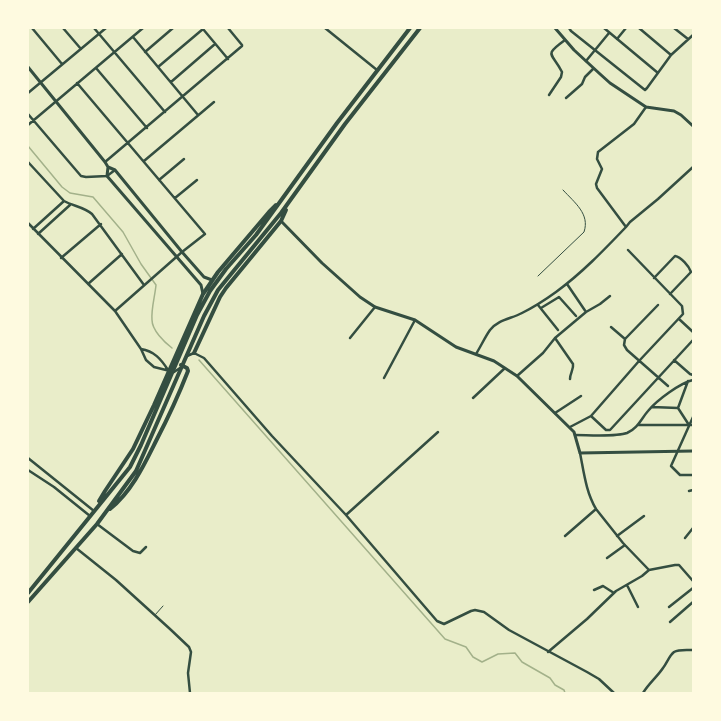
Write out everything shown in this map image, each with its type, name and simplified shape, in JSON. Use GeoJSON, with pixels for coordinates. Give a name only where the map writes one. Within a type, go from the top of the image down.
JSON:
{"type":"FeatureCollection","features":[{"type":"Feature","properties":{"kind":"highway"},"geometry":{"type":"LineString","coordinates":[[28,593],[130,467],[141,446],[203,302],[217,280],[256,235],[337,123],[410,28]]}},
{"type":"Feature","properties":{"kind":"highway"},"geometry":{"type":"LineString","coordinates":[[28,602],[97,524],[136,471],[212,299],[287,206],[345,124],[420,28]]}},
{"type":"Feature","properties":{"kind":"highway"},"geometry":{"type":"LineString","coordinates":[[95,509],[133,449],[203,294],[212,280],[269,212],[281,201]]}},
{"type":"Feature","properties":{"kind":"highway"},"geometry":{"type":"LineString","coordinates":[[194,353],[220,297],[282,221],[287,206]]}},
{"type":"Feature","properties":{"kind":"highway"},"geometry":{"type":"LineString","coordinates":[[181,344],[181,353],[186,356]]}},
{"type":"Feature","properties":{"kind":"highway"},"geometry":{"type":"LineString","coordinates":[[106,512],[121,500],[138,476],[164,426],[188,371],[187,368],[181,365]]}},
{"type":"Feature","properties":{"kind":"street"},"geometry":{"type":"LineString","coordinates":[[32,28],[62,64]]}},
{"type":"Feature","properties":{"kind":"street"},"geometry":{"type":"LineString","coordinates":[[63,28],[81,49]]}},
{"type":"Feature","properties":{"kind":"street"},"geometry":{"type":"LineString","coordinates":[[94,28],[165,112]]}},
{"type":"Feature","properties":{"kind":"street"},"geometry":{"type":"LineString","coordinates":[[28,93],[106,28]]}},
{"type":"Feature","properties":{"kind":"street"},"geometry":{"type":"LineString","coordinates":[[28,125],[143,28]]}},
{"type":"Feature","properties":{"kind":"street"},"geometry":{"type":"LineString","coordinates":[[145,52],[173,28]]}},
{"type":"Feature","properties":{"kind":"street"},"geometry":{"type":"LineString","coordinates":[[158,67],[202,28],[228,59]]}},
{"type":"Feature","properties":{"kind":"street"},"geometry":{"type":"LineString","coordinates":[[105,162],[147,128],[243,45],[228,28]]}},
{"type":"Feature","properties":{"kind":"street"},"geometry":{"type":"LineString","coordinates":[[325,28],[377,71]]}},
{"type":"Feature","properties":{"kind":"street"},"geometry":{"type":"LineString","coordinates":[[555,28],[593,69],[610,83],[646,107],[674,111],[693,126]]}},
{"type":"Feature","properties":{"kind":"street"},"geometry":{"type":"LineString","coordinates":[[569,28],[595,51],[645,90],[671,55],[693,35]]}},
{"type":"Feature","properties":{"kind":"street"},"geometry":{"type":"LineString","coordinates":[[604,28],[658,73]]}},
{"type":"Feature","properties":{"kind":"street"},"geometry":{"type":"LineString","coordinates":[[617,39],[626,28]]}},
{"type":"Feature","properties":{"kind":"street"},"geometry":{"type":"LineString","coordinates":[[638,28],[671,55]]}},
{"type":"Feature","properties":{"kind":"street"},"geometry":{"type":"LineString","coordinates":[[674,28],[688,39]]}},
{"type":"Feature","properties":{"kind":"street"},"geometry":{"type":"LineString","coordinates":[[586,61],[609,33]]}},
{"type":"Feature","properties":{"kind":"street"},"geometry":{"type":"LineString","coordinates":[[133,37],[198,115]]}},
{"type":"Feature","properties":{"kind":"street"},"geometry":{"type":"LineString","coordinates":[[549,95],[561,77],[562,72],[551,56],[552,49],[565,40]]}},
{"type":"Feature","properties":{"kind":"street"},"geometry":{"type":"LineString","coordinates":[[171,82],[215,44]]}},
{"type":"Feature","properties":{"kind":"street"},"geometry":{"type":"LineString","coordinates":[[28,68],[105,162],[108,167],[108,176],[201,285],[203,294]]}},
{"type":"Feature","properties":{"kind":"street"},"geometry":{"type":"LineString","coordinates":[[96,68],[147,128]]}},
{"type":"Feature","properties":{"kind":"street"},"geometry":{"type":"LineString","coordinates":[[566,98],[582,84],[593,69]]}},
{"type":"Feature","properties":{"kind":"street"},"geometry":{"type":"LineString","coordinates":[[77,83],[205,234],[182,252],[115,311]]}},
{"type":"Feature","properties":{"kind":"street"},"geometry":{"type":"LineString","coordinates":[[144,161],[214,102]]}},
{"type":"Feature","properties":{"kind":"street"},"geometry":{"type":"LineString","coordinates":[[626,228],[597,188],[596,184],[602,169],[597,159],[598,152],[634,124],[646,107]]}},
{"type":"Feature","properties":{"kind":"street"},"geometry":{"type":"LineString","coordinates":[[28,114],[81,176],[108,176],[115,170]]}},
{"type":"Feature","properties":{"kind":"street"},"geometry":{"type":"LineString","coordinates":[[159,180],[184,159]]}},
{"type":"Feature","properties":{"kind":"street"},"geometry":{"type":"LineString","coordinates":[[28,162],[64,201],[70,205],[85,209],[92,214],[101,224],[144,285]]}},
{"type":"Feature","properties":{"kind":"street"},"geometry":{"type":"LineString","coordinates":[[108,167],[115,170],[204,277],[212,280]]}},
{"type":"Feature","properties":{"kind":"street"},"geometry":{"type":"LineString","coordinates":[[476,354],[490,330],[495,325],[502,320],[520,314],[538,305],[567,284],[596,258],[626,228],[630,222],[693,167]]}},
{"type":"Feature","properties":{"kind":"street"},"geometry":{"type":"LineString","coordinates":[[175,198],[197,180]]}},
{"type":"Feature","properties":{"kind":"street"},"geometry":{"type":"LineString","coordinates":[[33,229],[64,201]]}},
{"type":"Feature","properties":{"kind":"street"},"geometry":{"type":"LineString","coordinates":[[38,234],[70,205]]}},
{"type":"Feature","properties":{"kind":"street"},"geometry":{"type":"LineString","coordinates":[[282,221],[300,241],[348,286],[360,297],[375,307],[415,320],[456,347],[494,361],[517,376],[570,427],[575,435],[586,485],[596,509],[617,536],[649,570]]}},
{"type":"Feature","properties":{"kind":"street"},"geometry":{"type":"LineString","coordinates":[[28,223],[115,311],[141,349],[146,360],[154,367],[176,371],[186,356],[194,353],[204,358],[272,436],[346,515],[437,621],[444,624],[448,623],[471,611],[479,610],[509,630],[593,676],[614,693]]}},
{"type":"Feature","properties":{"kind":"street"},"geometry":{"type":"LineString","coordinates":[[61,258],[101,224]]}},
{"type":"Feature","properties":{"kind":"street"},"geometry":{"type":"LineString","coordinates":[[570,427],[591,416],[683,314],[683,310],[670,294],[628,250]]}},
{"type":"Feature","properties":{"kind":"street"},"geometry":{"type":"LineString","coordinates":[[88,284],[122,254]]}},
{"type":"Feature","properties":{"kind":"street"},"geometry":{"type":"LineString","coordinates":[[654,278],[675,256],[679,257],[690,268],[691,272],[670,294]]}},
{"type":"Feature","properties":{"kind":"street"},"geometry":{"type":"LineString","coordinates":[[567,284],[586,312]]}},
{"type":"Feature","properties":{"kind":"street"},"geometry":{"type":"LineString","coordinates":[[517,376],[543,353],[555,338],[586,312],[610,296]]}},
{"type":"Feature","properties":{"kind":"street"},"geometry":{"type":"LineString","coordinates":[[541,308],[559,297],[576,316]]}},
{"type":"Feature","properties":{"kind":"street"},"geometry":{"type":"LineString","coordinates":[[538,305],[558,330]]}},
{"type":"Feature","properties":{"kind":"street"},"geometry":{"type":"LineString","coordinates":[[658,305],[625,338],[624,344],[625,348],[668,386]]}},
{"type":"Feature","properties":{"kind":"street"},"geometry":{"type":"LineString","coordinates":[[350,338],[375,307]]}},
{"type":"Feature","properties":{"kind":"street"},"geometry":{"type":"LineString","coordinates":[[679,319],[693,332]]}},
{"type":"Feature","properties":{"kind":"street"},"geometry":{"type":"LineString","coordinates":[[384,378],[415,320]]}},
{"type":"Feature","properties":{"kind":"street"},"geometry":{"type":"LineString","coordinates":[[611,327],[625,338]]}},
{"type":"Feature","properties":{"kind":"street"},"geometry":{"type":"LineString","coordinates":[[555,338],[573,364],[570,379]]}},
{"type":"Feature","properties":{"kind":"street"},"geometry":{"type":"LineString","coordinates":[[591,416],[606,430],[610,430],[693,340]]}},
{"type":"Feature","properties":{"kind":"street"},"geometry":{"type":"LineString","coordinates":[[141,349],[150,350],[169,370]]}},
{"type":"Feature","properties":{"kind":"street"},"geometry":{"type":"LineString","coordinates":[[674,360],[690,374],[693,374]]}},
{"type":"Feature","properties":{"kind":"street"},"geometry":{"type":"LineString","coordinates":[[473,398],[505,367]]}},
{"type":"Feature","properties":{"kind":"street"},"geometry":{"type":"LineString","coordinates":[[575,435],[622,434],[630,431],[638,426],[652,407],[684,382],[693,380]]}},
{"type":"Feature","properties":{"kind":"street"},"geometry":{"type":"LineString","coordinates":[[678,408],[688,381]]}},
{"type":"Feature","properties":{"kind":"street"},"geometry":{"type":"LineString","coordinates":[[555,413],[581,396]]}},
{"type":"Feature","properties":{"kind":"street"},"geometry":{"type":"LineString","coordinates":[[652,407],[678,408]]}},
{"type":"Feature","properties":{"kind":"street"},"geometry":{"type":"LineString","coordinates":[[678,408],[691,425]]}},
{"type":"Feature","properties":{"kind":"street"},"geometry":{"type":"LineString","coordinates":[[693,417],[691,425],[671,464],[672,468],[680,475],[693,475]]}},
{"type":"Feature","properties":{"kind":"street"},"geometry":{"type":"LineString","coordinates":[[638,426],[691,425]]}},
{"type":"Feature","properties":{"kind":"street"},"geometry":{"type":"LineString","coordinates":[[346,515],[438,432]]}},
{"type":"Feature","properties":{"kind":"street"},"geometry":{"type":"LineString","coordinates":[[580,453],[693,451]]}},
{"type":"Feature","properties":{"kind":"street"},"geometry":{"type":"LineString","coordinates":[[28,458],[95,509]]}},
{"type":"Feature","properties":{"kind":"street"},"geometry":{"type":"LineString","coordinates":[[28,470],[54,487],[90,516]]}},
{"type":"Feature","properties":{"kind":"street"},"geometry":{"type":"LineString","coordinates":[[689,491],[693,490]]}},
{"type":"Feature","properties":{"kind":"street"},"geometry":{"type":"LineString","coordinates":[[565,536],[596,509]]}},
{"type":"Feature","properties":{"kind":"street"},"geometry":{"type":"LineString","coordinates":[[617,536],[644,516]]}},
{"type":"Feature","properties":{"kind":"street"},"geometry":{"type":"LineString","coordinates":[[97,524],[133,551],[140,552],[146,547]]}},
{"type":"Feature","properties":{"kind":"street"},"geometry":{"type":"LineString","coordinates":[[685,538],[693,528]]}},
{"type":"Feature","properties":{"kind":"street"},"geometry":{"type":"LineString","coordinates":[[607,558],[625,545]]}},
{"type":"Feature","properties":{"kind":"street"},"geometry":{"type":"LineString","coordinates":[[76,548],[116,580],[181,639],[190,650],[191,655],[188,678],[190,693]]}},
{"type":"Feature","properties":{"kind":"street"},"geometry":{"type":"LineString","coordinates":[[548,652],[587,619],[614,593],[649,570],[678,565],[693,581]]}},
{"type":"Feature","properties":{"kind":"street"},"geometry":{"type":"LineString","coordinates":[[627,585],[638,607]]}},
{"type":"Feature","properties":{"kind":"street"},"geometry":{"type":"LineString","coordinates":[[594,590],[603,586],[614,593]]}},
{"type":"Feature","properties":{"kind":"street"},"geometry":{"type":"LineString","coordinates":[[669,607],[693,588]]}},
{"type":"Feature","properties":{"kind":"street"},"geometry":{"type":"LineString","coordinates":[[670,622],[693,602]]}},
{"type":"Feature","properties":{"kind":"street"},"geometry":{"type":"LineString","coordinates":[[643,693],[648,685],[660,673],[674,652],[679,650],[693,650]]}},
{"type":"Feature","properties":{"kind":"lane"},"geometry":{"type":"LineString","coordinates":[[538,276],[584,232],[586,227],[587,221],[584,214],[564,190]]}},
{"type":"Feature","properties":{"kind":"lane"},"geometry":{"type":"LineString","coordinates":[[154,615],[163,606]]}},
{"type":"Feature","properties":{"kind":"waterway"},"geometry":{"type":"LineString","coordinates":[[28,146],[62,187],[70,193],[93,197],[123,232],[141,264],[156,285],[152,311],[154,328],[159,336],[172,348]]}},
{"type":"Feature","properties":{"kind":"waterway"},"geometry":{"type":"LineString","coordinates":[[199,360],[445,639],[466,647],[473,657],[482,662],[498,654],[515,653],[522,662],[550,678],[555,685],[564,690],[565,693]]}}]}
